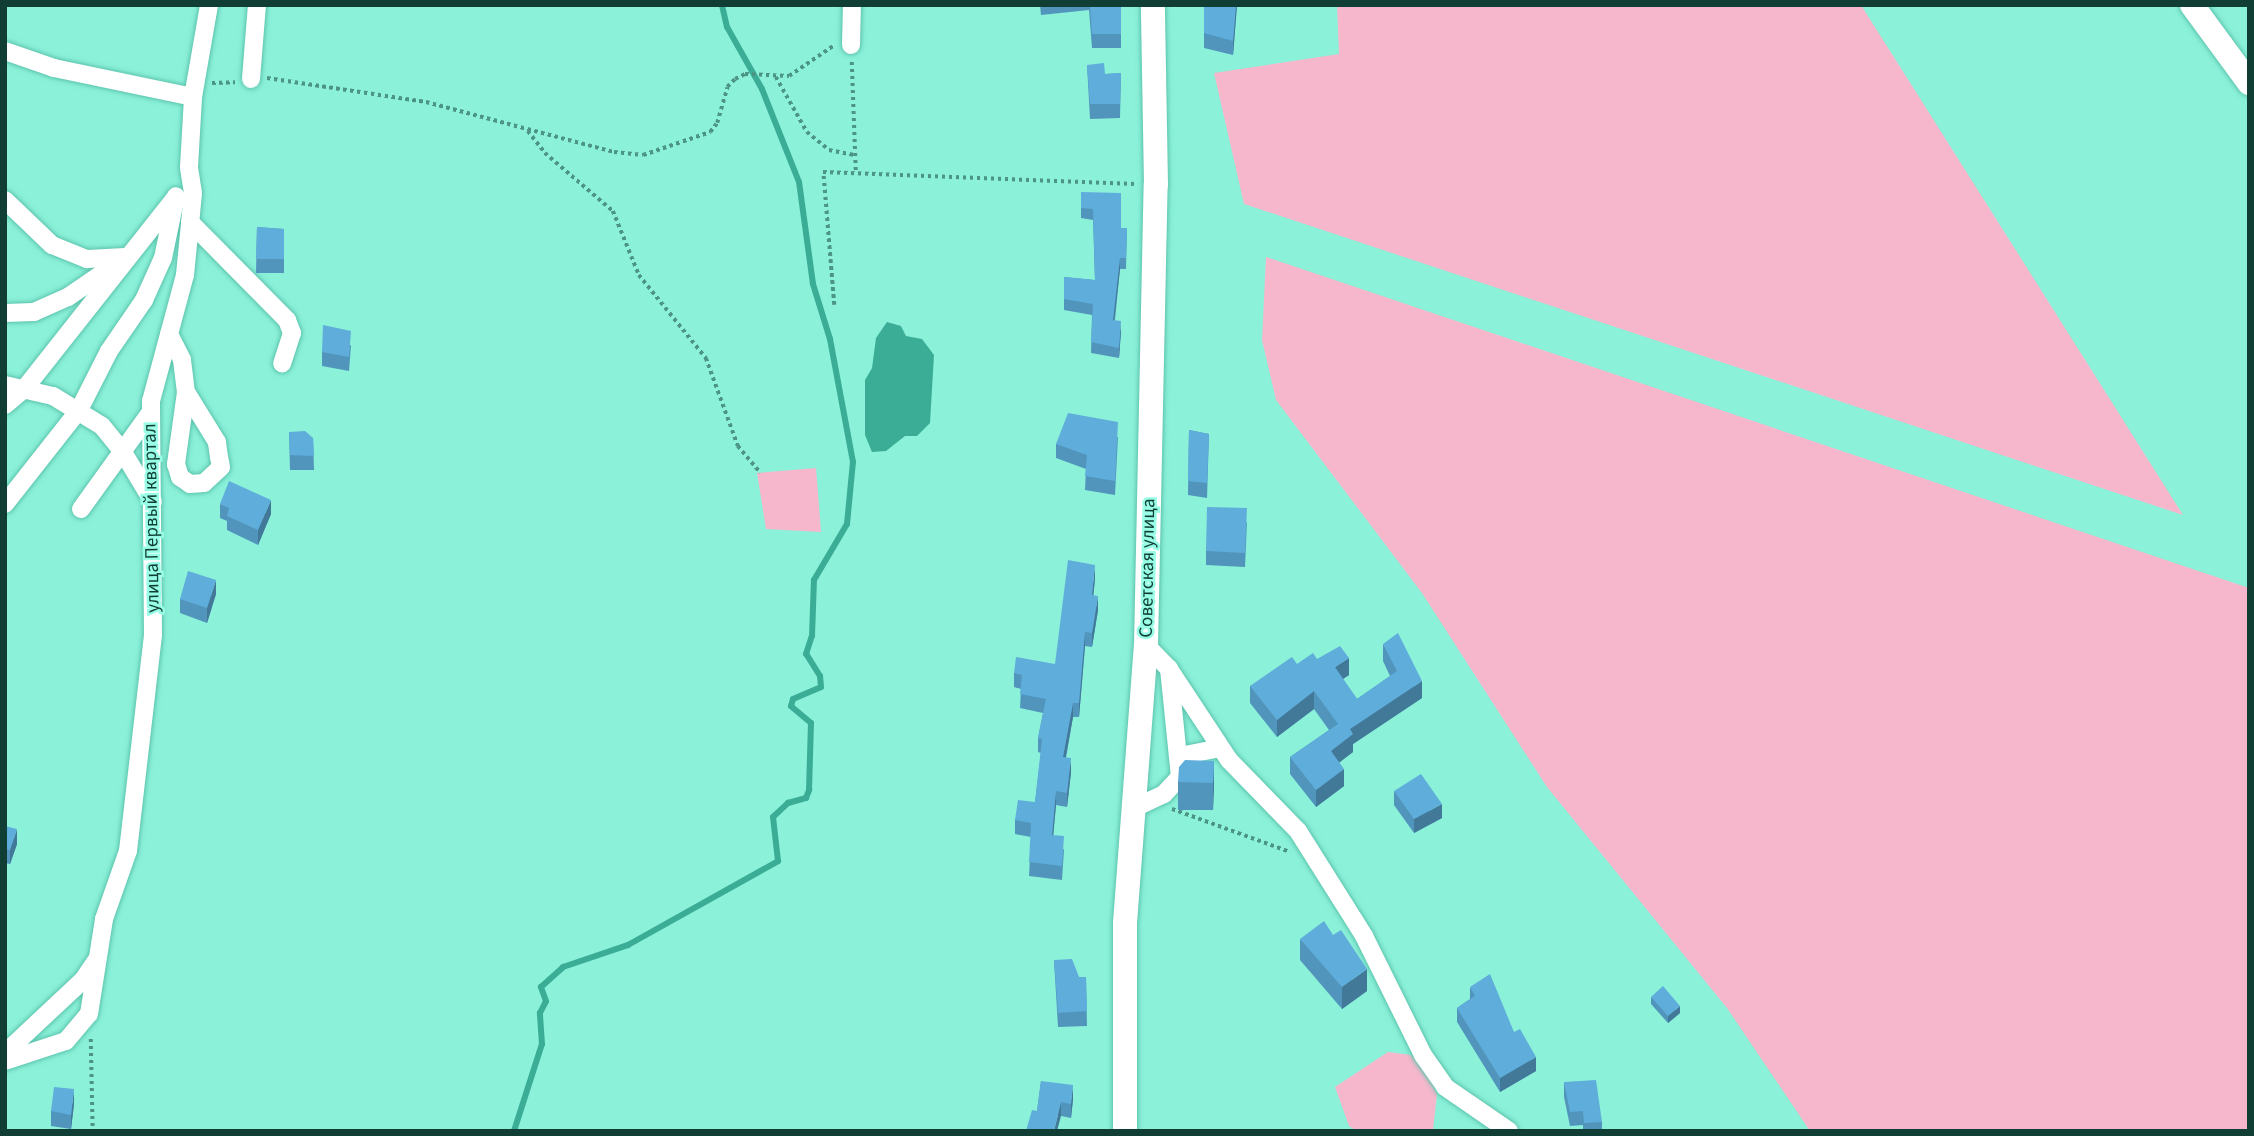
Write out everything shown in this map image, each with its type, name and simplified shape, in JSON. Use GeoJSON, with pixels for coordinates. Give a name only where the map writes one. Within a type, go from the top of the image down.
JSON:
{"type":"FeatureCollection","features":[{"type":"Feature","properties":{"kind":"main road","name":"Советская улица"},"geometry":{"type":"LineString","coordinates":[[1125,1131],[1125,923],[1142,804],[1146,645],[1156,185],[1153,5]]}},
{"type":"Feature","properties":{"kind":"main road"},"geometry":{"type":"LineString","coordinates":[[2192,5],[2249,83]]}},
{"type":"Feature","properties":{"kind":"street","name":"улица Первый квартал"},"geometry":{"type":"LineString","coordinates":[[84,1020],[104,919],[130,837],[153,635],[155,505],[150,413],[185,275],[190,222],[189,167],[194,88],[209,5]]}},
{"type":"Feature","properties":{"kind":"street"},"geometry":{"type":"LineString","coordinates":[[251,79],[257,5]]}},
{"type":"Feature","properties":{"kind":"street"},"geometry":{"type":"LineString","coordinates":[[851,45],[852,5]]}},
{"type":"Feature","properties":{"kind":"street"},"geometry":{"type":"LineString","coordinates":[[5,51],[54,68],[194,88]]}},
{"type":"Feature","properties":{"kind":"street"},"geometry":{"type":"LineString","coordinates":[[5,504],[79,410],[109,351],[149,289],[163,258],[176,196],[189,167]]}},
{"type":"Feature","properties":{"kind":"street"},"geometry":{"type":"LineString","coordinates":[[5,405],[25,388],[125,257],[176,196]]}},
{"type":"Feature","properties":{"kind":"street"},"geometry":{"type":"LineString","coordinates":[[5,200],[52,244],[87,259],[125,257]]}},
{"type":"Feature","properties":{"kind":"street"},"geometry":{"type":"LineString","coordinates":[[190,222],[287,320],[292,334],[282,363]]}},
{"type":"Feature","properties":{"kind":"street"},"geometry":{"type":"LineString","coordinates":[[5,313],[34,312],[68,297],[125,257]]}},
{"type":"Feature","properties":{"kind":"street"},"geometry":{"type":"LineString","coordinates":[[169,334],[182,360],[186,392],[177,464],[180,477],[190,484],[204,484],[221,467],[216,442],[186,392]]}},
{"type":"Feature","properties":{"kind":"street"},"geometry":{"type":"LineString","coordinates":[[5,385],[53,396],[102,426],[124,452],[155,505]]}},
{"type":"Feature","properties":{"kind":"street"},"geometry":{"type":"LineString","coordinates":[[81,509],[150,413]]}},
{"type":"Feature","properties":{"kind":"street"},"geometry":{"type":"LineString","coordinates":[[1146,645],[1169,669],[1220,748],[1298,831],[1364,936],[1423,1055],[1445,1087],[1509,1131]]}},
{"type":"Feature","properties":{"kind":"street"},"geometry":{"type":"LineString","coordinates":[[1142,804],[1164,794],[1180,777],[1180,756],[1169,669]]}},
{"type":"Feature","properties":{"kind":"street"},"geometry":{"type":"LineString","coordinates":[[1180,756],[1220,748]]}},
{"type":"Feature","properties":{"kind":"street"},"geometry":{"type":"LineString","coordinates":[[5,1054],[83,980],[98,958]]}},
{"type":"Feature","properties":{"kind":"street"},"geometry":{"type":"LineString","coordinates":[[5,1061],[66,1041],[84,1020]]}},
{"type":"Feature","properties":{"kind":"path"},"geometry":{"type":"LineString","coordinates":[[194,88],[251,79],[426,102],[629,155],[658,152],[709,132],[717,123],[727,87],[746,74],[789,76],[823,49],[851,45],[856,172]]}},
{"type":"Feature","properties":{"kind":"path"},"geometry":{"type":"LineString","coordinates":[[776,77],[807,132],[829,150],[855,155]]}},
{"type":"Feature","properties":{"kind":"path"},"geometry":{"type":"LineString","coordinates":[[527,129],[552,160],[606,201],[648,292],[706,358],[738,446],[761,473]]}},
{"type":"Feature","properties":{"kind":"path"},"geometry":{"type":"LineString","coordinates":[[834,305],[823,172],[1156,185]]}},
{"type":"Feature","properties":{"kind":"path"},"geometry":{"type":"LineString","coordinates":[[1142,804],[1318,862]]}},
{"type":"Feature","properties":{"kind":"path"},"geometry":{"type":"LineString","coordinates":[[84,1020],[93,1047],[89,1088],[93,1131]]}},
{"type":"Feature","properties":{"kind":"shaded area"},"geometry":{"type":"Polygon","coordinates":[[[1337,5],[1861,5],[2183,515],[1244,204],[1214,73],[1339,54],[1337,5]]]}},
{"type":"Feature","properties":{"kind":"shaded area"},"geometry":{"type":"Polygon","coordinates":[[[1266,257],[2249,588],[2249,1131],[1810,1131],[1727,1008],[1547,787],[1422,593],[1276,400],[1262,340],[1266,257]]]}},
{"type":"Feature","properties":{"kind":"shaded area"},"geometry":{"type":"Polygon","coordinates":[[[887,322],[901,326],[906,336],[922,339],[934,355],[930,423],[917,436],[905,436],[886,451],[872,452],[865,435],[865,380],[872,368],[876,338],[887,322]]]}},
{"type":"Feature","properties":{"kind":"shaded area"},"geometry":{"type":"Polygon","coordinates":[[[816,468],[821,532],[766,529],[757,473],[816,468]]]}},
{"type":"Feature","properties":{"kind":"shaded area"},"geometry":{"type":"Polygon","coordinates":[[[1388,1052],[1411,1055],[1425,1070],[1437,1094],[1433,1130],[1357,1131],[1349,1126],[1335,1087],[1388,1052]]]}},
{"type":"Feature","properties":{"kind":"building"},"geometry":{"type":"Polygon","coordinates":[[[1090,5],[1121,6],[1121,34],[1092,34],[1090,5]]]}},
{"type":"Feature","properties":{"kind":"building"},"geometry":{"type":"Polygon","coordinates":[[[1204,5],[1236,5],[1233,41],[1204,33],[1204,5]]]}},
{"type":"Feature","properties":{"kind":"building"},"geometry":{"type":"Polygon","coordinates":[[[1104,63],[1105,74],[1121,73],[1120,104],[1090,104],[1087,65],[1104,63]]]}},
{"type":"Feature","properties":{"kind":"building"},"geometry":{"type":"Polygon","coordinates":[[[1081,192],[1121,193],[1121,228],[1127,228],[1126,258],[1120,258],[1113,320],[1121,321],[1119,348],[1091,342],[1093,304],[1064,299],[1064,277],[1095,280],[1093,209],[1081,208],[1081,192]]]}},
{"type":"Feature","properties":{"kind":"building"},"geometry":{"type":"Polygon","coordinates":[[[257,227],[284,229],[284,259],[256,259],[257,227]]]}},
{"type":"Feature","properties":{"kind":"building"},"geometry":{"type":"Polygon","coordinates":[[[323,325],[351,331],[349,357],[322,352],[323,325]]]}},
{"type":"Feature","properties":{"kind":"building"},"geometry":{"type":"Polygon","coordinates":[[[1068,413],[1118,422],[1115,481],[1085,476],[1087,455],[1056,444],[1068,413]]]}},
{"type":"Feature","properties":{"kind":"building"},"geometry":{"type":"Polygon","coordinates":[[[1189,430],[1209,434],[1207,483],[1188,481],[1189,430]]]}},
{"type":"Feature","properties":{"kind":"building"},"geometry":{"type":"Polygon","coordinates":[[[305,431],[313,438],[314,456],[290,455],[289,432],[305,431]]]}},
{"type":"Feature","properties":{"kind":"building"},"geometry":{"type":"Polygon","coordinates":[[[229,481],[271,500],[258,530],[227,516],[229,508],[220,504],[229,481]]]}},
{"type":"Feature","properties":{"kind":"building"},"geometry":{"type":"Polygon","coordinates":[[[1207,507],[1247,508],[1245,553],[1206,551],[1207,507]]]}},
{"type":"Feature","properties":{"kind":"building"},"geometry":{"type":"Polygon","coordinates":[[[1068,560],[1095,565],[1092,595],[1098,596],[1092,633],[1085,632],[1079,703],[1073,703],[1063,757],[1071,758],[1067,793],[1056,791],[1052,835],[1064,836],[1062,866],[1029,862],[1031,823],[1015,820],[1018,800],[1035,802],[1042,739],[1038,738],[1046,699],[1020,694],[1022,675],[1014,673],[1016,657],[1055,664],[1068,560]]]}},
{"type":"Feature","properties":{"kind":"building"},"geometry":{"type":"Polygon","coordinates":[[[188,571],[216,580],[207,608],[180,599],[188,571]]]}},
{"type":"Feature","properties":{"kind":"building"},"geometry":{"type":"Polygon","coordinates":[[[1398,633],[1422,681],[1350,729],[1353,734],[1331,751],[1344,769],[1316,790],[1290,757],[1338,724],[1314,691],[1277,720],[1250,686],[1292,657],[1297,664],[1313,653],[1317,659],[1340,646],[1349,658],[1335,667],[1357,699],[1397,671],[1383,644],[1398,633]]]}},
{"type":"Feature","properties":{"kind":"building"},"geometry":{"type":"Polygon","coordinates":[[[1185,760],[1214,761],[1213,783],[1178,782],[1179,767],[1185,760]]]}},
{"type":"Feature","properties":{"kind":"building"},"geometry":{"type":"Polygon","coordinates":[[[1421,774],[1442,804],[1414,819],[1394,791],[1421,774]]]}},
{"type":"Feature","properties":{"kind":"building"},"geometry":{"type":"Polygon","coordinates":[[[5,826],[17,829],[10,850],[5,849],[5,826]]]}},
{"type":"Feature","properties":{"kind":"building"},"geometry":{"type":"Polygon","coordinates":[[[1324,921],[1333,935],[1341,930],[1367,969],[1342,987],[1300,939],[1324,921]]]}},
{"type":"Feature","properties":{"kind":"building"},"geometry":{"type":"Polygon","coordinates":[[[1072,959],[1079,977],[1086,977],[1087,1011],[1058,1013],[1054,960],[1072,959]]]}},
{"type":"Feature","properties":{"kind":"building"},"geometry":{"type":"Polygon","coordinates":[[[1490,974],[1514,1032],[1520,1029],[1536,1057],[1500,1078],[1457,1008],[1475,996],[1470,987],[1490,974]]]}},
{"type":"Feature","properties":{"kind":"building"},"geometry":{"type":"Polygon","coordinates":[[[1663,986],[1680,1006],[1668,1016],[1651,997],[1663,986]]]}},
{"type":"Feature","properties":{"kind":"building"},"geometry":{"type":"Polygon","coordinates":[[[1596,1080],[1602,1122],[1584,1123],[1583,1111],[1570,1112],[1564,1082],[1596,1080]]]}},
{"type":"Feature","properties":{"kind":"building"},"geometry":{"type":"Polygon","coordinates":[[[1041,1081],[1073,1085],[1071,1104],[1061,1102],[1054,1131],[1026,1131],[1032,1110],[1037,1111],[1041,1081]]]}},
{"type":"Feature","properties":{"kind":"building"},"geometry":{"type":"Polygon","coordinates":[[[54,1087],[74,1089],[71,1115],[51,1111],[54,1087]]]}},
{"type":"Feature","properties":{"kind":"waterway"},"geometry":{"type":"LineString","coordinates":[[514,1131],[542,1044],[540,1013],[546,1001],[541,987],[563,967],[628,945],[778,861],[773,817],[788,803],[806,798],[809,790],[811,723],[791,706],[793,699],[821,687],[820,676],[806,654],[812,636],[814,580],[847,524],[853,462],[830,339],[813,284],[799,182],[762,89],[727,27],[722,5]]}}]}
